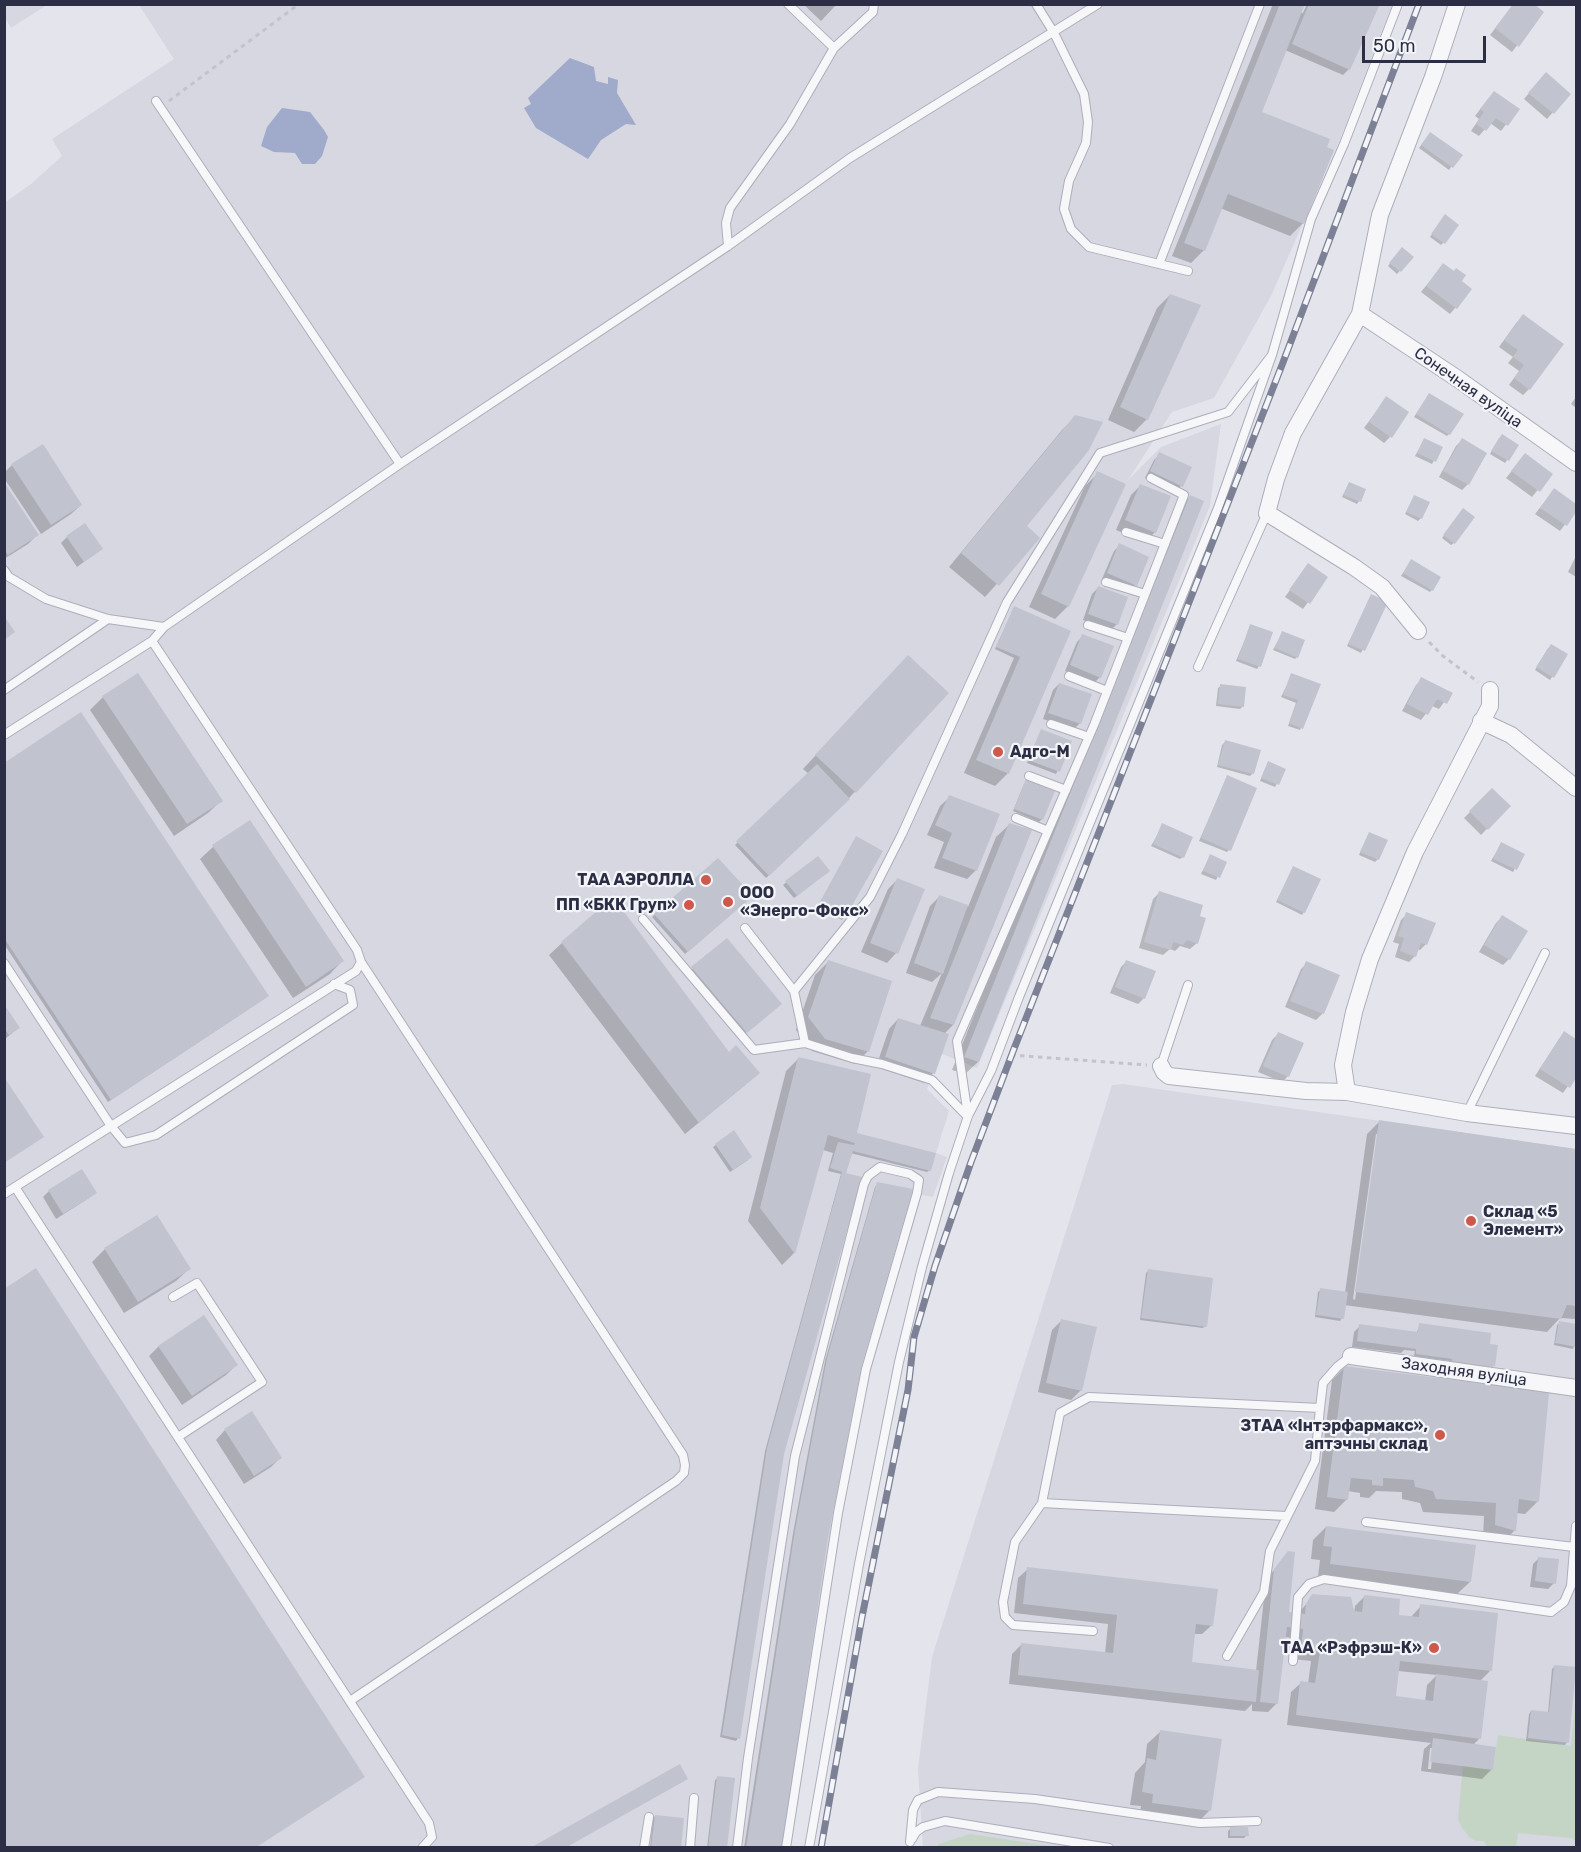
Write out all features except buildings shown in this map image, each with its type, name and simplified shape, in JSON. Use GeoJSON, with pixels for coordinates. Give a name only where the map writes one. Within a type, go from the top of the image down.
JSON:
{"type":"FeatureCollection","features":[{"type":"Feature","properties":{"kind":"street"},"geometry":{"type":"LineString","coordinates":[[1418,630],[1382,587],[1267,513],[1293,433],[1360,314],[1380,215],[1433,77],[1457,4]]}},
{"type":"Feature","properties":{"kind":"street","name":"Сонечная вуліца"},"geometry":{"type":"LineString","coordinates":[[1360,314],[1458,379],[1576,463]]}},
{"type":"Feature","properties":{"kind":"street"},"geometry":{"type":"LineString","coordinates":[[1347,1092],[1342,1065],[1354,1012],[1370,958],[1415,852],[1490,706],[1490,690]]}},
{"type":"Feature","properties":{"kind":"street"},"geometry":{"type":"LineString","coordinates":[[1482,721],[1511,735],[1576,788]]}},
{"type":"Feature","properties":{"kind":"street"},"geometry":{"type":"LineString","coordinates":[[1161,1066],[1169,1076],[1306,1091],[1347,1092],[1467,1113],[1576,1126]]}},
{"type":"Feature","properties":{"kind":"street","name":"Заходняя вуліца"},"geometry":{"type":"LineString","coordinates":[[1351,1356],[1576,1388]]}},
{"type":"Feature","properties":{"kind":"lane"},"geometry":{"type":"LineString","coordinates":[[788,4],[834,48]]}},
{"type":"Feature","properties":{"kind":"lane"},"geometry":{"type":"LineString","coordinates":[[728,246],[726,223],[730,208],[790,124],[834,48],[873,12],[874,4]]}},
{"type":"Feature","properties":{"kind":"lane"},"geometry":{"type":"LineString","coordinates":[[1036,4],[1054,33],[1084,94],[1088,122],[1086,142],[1069,181],[1064,209],[1071,229],[1089,247],[1188,271]]}},
{"type":"Feature","properties":{"kind":"lane"},"geometry":{"type":"LineString","coordinates":[[4,735],[152,641],[164,627],[400,464],[728,246],[850,158],[1098,4]]}},
{"type":"Feature","properties":{"kind":"lane"},"geometry":{"type":"LineString","coordinates":[[1159,264],[1260,4]]}},
{"type":"Feature","properties":{"kind":"lane"},"geometry":{"type":"LineString","coordinates":[[809,1848],[899,1362],[937,1214],[968,1116],[991,1071],[1018,998],[1218,508],[1272,355],[1311,219],[1344,144],[1398,4]]}},
{"type":"Feature","properties":{"kind":"lane"},"geometry":{"type":"LineString","coordinates":[[158,104],[400,464]]}},
{"type":"Feature","properties":{"kind":"lane"},"geometry":{"type":"LineString","coordinates":[[794,991],[870,897],[902,834],[1007,602],[1100,453],[1228,412],[1272,355]]}},
{"type":"Feature","properties":{"kind":"lane"},"geometry":{"type":"LineString","coordinates":[[968,1116],[957,1041],[1089,737],[1184,495],[1151,478]]}},
{"type":"Feature","properties":{"kind":"lane"},"geometry":{"type":"LineString","coordinates":[[1198,667],[1267,513]]}},
{"type":"Feature","properties":{"kind":"lane"},"geometry":{"type":"LineString","coordinates":[[1126,532],[1165,544]]}},
{"type":"Feature","properties":{"kind":"lane"},"geometry":{"type":"LineString","coordinates":[[4,570],[9,577],[46,599],[108,619],[164,627]]}},
{"type":"Feature","properties":{"kind":"lane"},"geometry":{"type":"LineString","coordinates":[[1106,582],[1145,594]]}},
{"type":"Feature","properties":{"kind":"lane"},"geometry":{"type":"LineString","coordinates":[[4,690],[108,619]]}},
{"type":"Feature","properties":{"kind":"lane"},"geometry":{"type":"LineString","coordinates":[[1088,625],[1128,638]]}},
{"type":"Feature","properties":{"kind":"lane"},"geometry":{"type":"LineString","coordinates":[[152,641],[357,950],[361,963],[683,1455],[685,1465],[684,1473],[676,1480],[350,1701]]}},
{"type":"Feature","properties":{"kind":"lane"},"geometry":{"type":"LineString","coordinates":[[1069,676],[1107,691]]}},
{"type":"Feature","properties":{"kind":"lane"},"geometry":{"type":"LineString","coordinates":[[1051,724],[1089,737]]}},
{"type":"Feature","properties":{"kind":"lane"},"geometry":{"type":"LineString","coordinates":[[1029,776],[1065,790]]}},
{"type":"Feature","properties":{"kind":"lane"},"geometry":{"type":"LineString","coordinates":[[1016,818],[1048,831]]}},
{"type":"Feature","properties":{"kind":"lane"},"geometry":{"type":"LineString","coordinates":[[643,919],[754,1050],[805,1042],[852,1058],[882,1064],[932,1080],[968,1116]]}},
{"type":"Feature","properties":{"kind":"lane"},"geometry":{"type":"LineString","coordinates":[[745,927],[794,991],[805,1042]]}},
{"type":"Feature","properties":{"kind":"lane"},"geometry":{"type":"LineString","coordinates":[[1467,1113],[1545,953]]}},
{"type":"Feature","properties":{"kind":"lane"},"geometry":{"type":"LineString","coordinates":[[4,963],[111,1126],[125,1143],[156,1135],[353,1005],[350,990],[334,984]]}},
{"type":"Feature","properties":{"kind":"lane"},"geometry":{"type":"LineString","coordinates":[[4,1194],[356,971],[361,963]]}},
{"type":"Feature","properties":{"kind":"lane"},"geometry":{"type":"LineString","coordinates":[[1161,1066],[1188,985]]}},
{"type":"Feature","properties":{"kind":"lane"},"geometry":{"type":"LineString","coordinates":[[736,1848],[795,1456],[864,1184],[868,1176],[880,1167],[910,1174],[919,1180],[863,1380],[838,1514],[786,1848]]}},
{"type":"Feature","properties":{"kind":"lane"},"geometry":{"type":"LineString","coordinates":[[15,1187],[429,1823],[432,1837],[422,1848]]}},
{"type":"Feature","properties":{"kind":"lane"},"geometry":{"type":"LineString","coordinates":[[173,1297],[197,1283],[262,1382],[178,1437]]}},
{"type":"Feature","properties":{"kind":"lane"},"geometry":{"type":"LineString","coordinates":[[1227,1656],[1264,1592],[1270,1551],[1315,1461],[1323,1383],[1351,1356]]}},
{"type":"Feature","properties":{"kind":"lane"},"geometry":{"type":"LineString","coordinates":[[1093,1631],[1012,1625],[1005,1617],[1003,1602],[1015,1542],[1042,1503],[1059,1413],[1089,1397],[1320,1408]]}},
{"type":"Feature","properties":{"kind":"lane"},"geometry":{"type":"LineString","coordinates":[[1042,1503],[1286,1516]]}},
{"type":"Feature","properties":{"kind":"lane"},"geometry":{"type":"LineString","coordinates":[[1365,1522],[1575,1547]]}},
{"type":"Feature","properties":{"kind":"lane"},"geometry":{"type":"LineString","coordinates":[[1293,1661],[1298,1597],[1309,1584],[1324,1579],[1551,1612],[1564,1602],[1571,1586],[1576,1526]]}},
{"type":"Feature","properties":{"kind":"lane"},"geometry":{"type":"LineString","coordinates":[[910,1845],[913,1810],[918,1800],[938,1792],[1035,1799],[1200,1823],[1257,1821]]}},
{"type":"Feature","properties":{"kind":"lane"},"geometry":{"type":"LineString","coordinates":[[690,1848],[694,1798]]}},
{"type":"Feature","properties":{"kind":"lane"},"geometry":{"type":"LineString","coordinates":[[644,1848],[649,1817]]}},
{"type":"Feature","properties":{"kind":"lane"},"geometry":{"type":"LineString","coordinates":[[910,1845],[916,1832],[923,1827],[945,1821],[1108,1847]]}},
{"type":"Feature","properties":{"kind":"path"},"geometry":{"type":"LineString","coordinates":[[158,104],[299,4]]}},
{"type":"Feature","properties":{"kind":"path"},"geometry":{"type":"LineString","coordinates":[[1418,630],[1443,656],[1490,690]]}},
{"type":"Feature","properties":{"kind":"path"},"geometry":{"type":"LineString","coordinates":[[991,1071],[1012,1054],[1161,1066]]}},
{"type":"Feature","properties":{"kind":"shaded area"},"geometry":{"type":"Polygon","coordinates":[[[5,4],[47,5],[11,28],[5,18],[5,4]]]}},
{"type":"Feature","properties":{"kind":"shaded area"},"geometry":{"type":"Polygon","coordinates":[[[139,5],[1392,5],[1341,137],[1271,296],[1214,398],[1172,412],[1128,480],[1161,447],[1221,424],[1210,506],[977,1068],[942,1054],[927,1089],[949,1111],[936,1153],[947,1157],[933,1197],[918,1194],[866,1369],[786,1847],[5,1847],[4,203],[31,184],[62,156],[52,139],[174,59],[139,5]]]}},
{"type":"Feature","properties":{"kind":"shaded area"},"geometry":{"type":"Polygon","coordinates":[[[1123,1084],[1576,1149],[1576,1847],[923,1848],[918,1769],[932,1657],[1112,1085],[1123,1084]]]}},
{"type":"Feature","properties":{"kind":"green space"},"geometry":{"type":"Polygon","coordinates":[[[1576,1694],[1576,1841],[1571,1838],[1518,1833],[1516,1847],[1492,1848],[1487,1847],[1484,1841],[1476,1841],[1469,1837],[1458,1819],[1463,1766],[1493,1770],[1498,1735],[1571,1746],[1576,1694]]]}},
{"type":"Feature","properties":{"kind":"green space"},"geometry":{"type":"Polygon","coordinates":[[[970,1834],[1057,1847],[936,1847],[970,1834]]]}},
{"type":"Feature","properties":{"kind":"water"},"geometry":{"type":"Polygon","coordinates":[[[570,58],[594,67],[596,81],[608,84],[608,77],[618,80],[617,93],[636,125],[626,124],[601,140],[588,159],[536,128],[524,108],[531,104],[528,98],[570,58]]]}},
{"type":"Feature","properties":{"kind":"water"},"geometry":{"type":"Polygon","coordinates":[[[282,108],[310,112],[324,130],[328,137],[322,156],[315,164],[302,164],[295,153],[274,152],[261,146],[267,127],[282,108]]]}},
{"type":"Feature","properties":{"kind":"railway"},"geometry":{"type":"LineString","coordinates":[[821,1848],[862,1617],[908,1390],[914,1337],[935,1266],[1012,1054],[1282,365],[1419,4]]}},
{"type":"Feature","properties":{"kind":"place","name":"Адго-М"},"geometry":{"type":"Point","coordinates":[998,752]}},
{"type":"Feature","properties":{"kind":"place","name":"ТАА АЭРОЛЛА"},"geometry":{"type":"Point","coordinates":[706,880]}},
{"type":"Feature","properties":{"kind":"place","name":"ООО «Энерго-Фокс»"},"geometry":{"type":"Point","coordinates":[728,902]}},
{"type":"Feature","properties":{"kind":"place","name":"ПП «БКК Груп»"},"geometry":{"type":"Point","coordinates":[689,905]}},
{"type":"Feature","properties":{"kind":"place","name":"Склад «5 Элемент»"},"geometry":{"type":"Point","coordinates":[1471,1221]}},
{"type":"Feature","properties":{"kind":"place","name":"ЗТАА «Інтэрфармакс», аптэчны склад"},"geometry":{"type":"Point","coordinates":[1440,1435]}},
{"type":"Feature","properties":{"kind":"place","name":"ТАА «Рэфрэш-К»"},"geometry":{"type":"Point","coordinates":[1434,1648]}}]}
